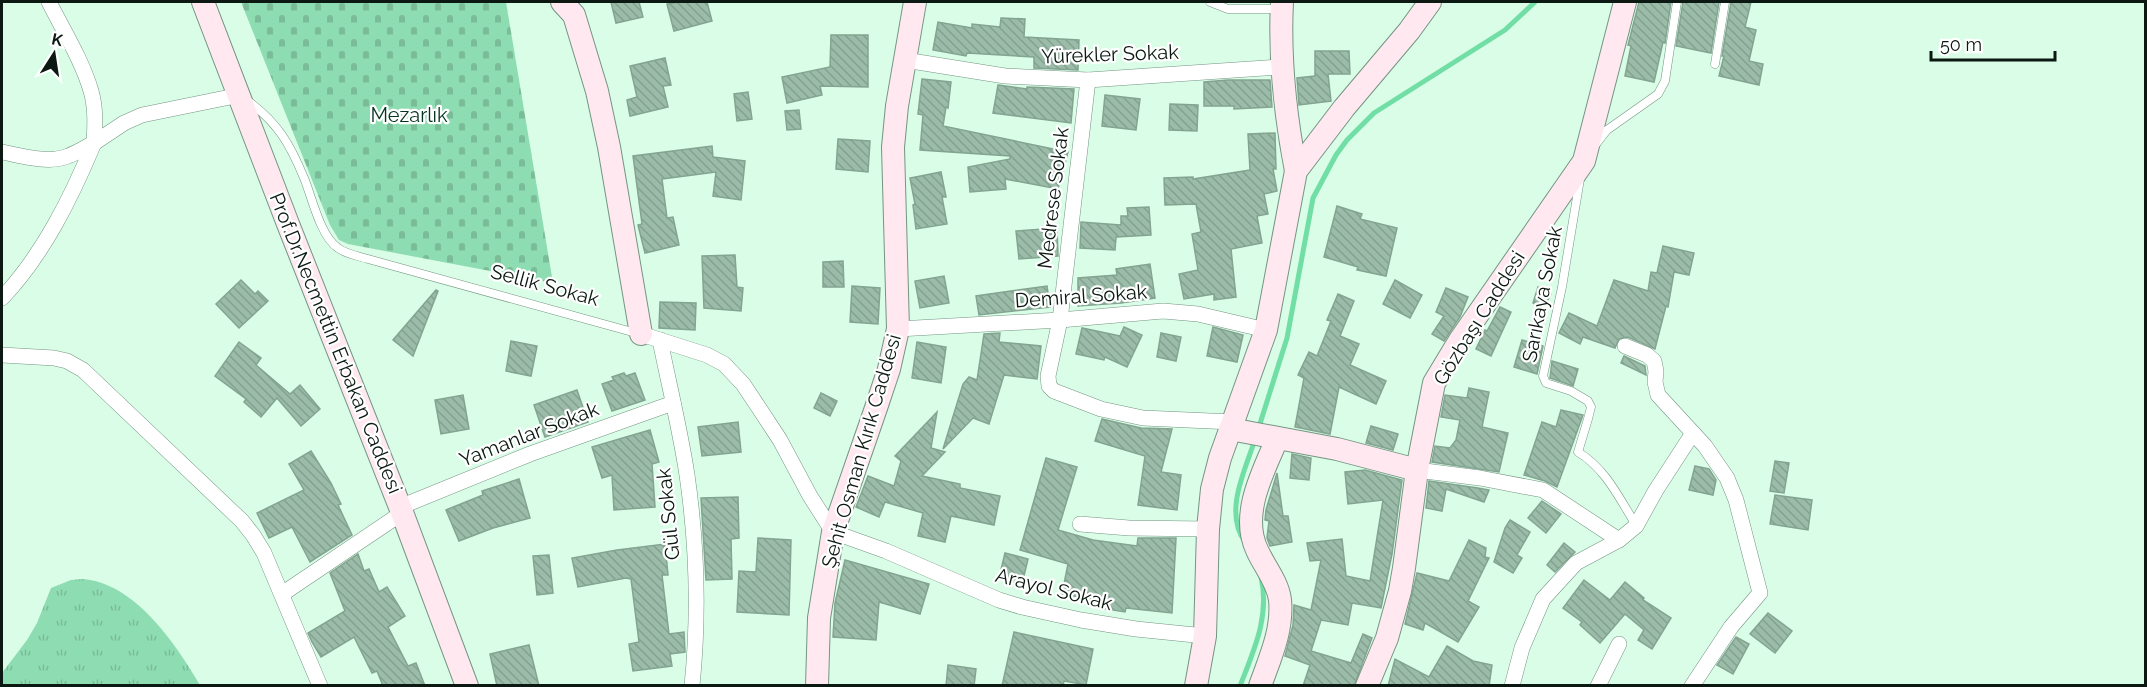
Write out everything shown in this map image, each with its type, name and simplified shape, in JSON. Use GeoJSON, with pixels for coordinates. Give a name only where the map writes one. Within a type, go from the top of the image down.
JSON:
{"type":"FeatureCollection","features":[{"type":"Feature","properties":{"kind":"street"},"geometry":{"type":"LineString","coordinates":[[2,298],[27,268],[53,227],[77,183],[94,143],[95,113],[91,92],[49,2]]}},
{"type":"Feature","properties":{"kind":"street","name":"Prof.Dr.Necmettin Erbakan Caddesi"},"geometry":{"type":"LineString","coordinates":[[204,2],[467,686]]}},
{"type":"Feature","properties":{"kind":"street","name":"Şehit Osman Kırık Caddesi"},"geometry":{"type":"LineString","coordinates":[[816,686],[819,618],[823,582],[833,532],[880,398],[898,329],[893,147],[915,2]]}},
{"type":"Feature","properties":{"kind":"street"},"geometry":{"type":"LineString","coordinates":[[1296,171],[1430,2]]}},
{"type":"Feature","properties":{"kind":"street","name":"Gözbaşı Caddesi"},"geometry":{"type":"LineString","coordinates":[[1367,686],[1387,638],[1400,591],[1417,470],[1434,383],[1460,340],[1584,161],[1625,2]]}},
{"type":"Feature","properties":{"kind":"street"},"geometry":{"type":"LineString","coordinates":[[1260,686],[1277,639],[1280,599],[1256,547],[1252,528],[1256,489],[1251,432],[1266,330],[1296,171],[1284,102],[1281,67],[1282,5]]}},
{"type":"Feature","properties":{"kind":"street"},"geometry":{"type":"LineString","coordinates":[[569,6],[597,91],[650,337]]}},
{"type":"Feature","properties":{"kind":"street","name":"Yürekler Sokak"},"geometry":{"type":"LineString","coordinates":[[905,60],[1005,76],[1088,80],[1281,67]]}},
{"type":"Feature","properties":{"kind":"street","name":"Medrese Sokak"},"geometry":{"type":"LineString","coordinates":[[1088,80],[1060,320],[1048,386],[1054,391],[1101,409],[1143,418],[1251,432]]}},
{"type":"Feature","properties":{"kind":"street"},"geometry":{"type":"LineString","coordinates":[[2,152],[36,158],[66,157],[142,115],[240,95]]}},
{"type":"Feature","properties":{"kind":"street","name":"Demiral Sokak"},"geometry":{"type":"LineString","coordinates":[[898,329],[1060,320],[1163,311],[1198,314],[1266,330]]}},
{"type":"Feature","properties":{"kind":"street","name":"Gül Sokak"},"geometry":{"type":"LineString","coordinates":[[650,337],[673,403],[687,477],[693,527],[697,609],[692,685]]}},
{"type":"Feature","properties":{"kind":"street","name":"Sellik Sokak"},"geometry":{"type":"LineString","coordinates":[[650,337],[707,355],[724,364],[743,384],[780,441],[833,532]]}},
{"type":"Feature","properties":{"kind":"street"},"geometry":{"type":"LineString","coordinates":[[1625,346],[1647,355],[1654,361],[1656,371],[1654,382],[1658,395],[1694,433],[1727,478],[1736,500],[1760,593],[1731,627],[1692,686]]}},
{"type":"Feature","properties":{"kind":"street"},"geometry":{"type":"LineString","coordinates":[[2,356],[54,358],[67,361],[83,370],[242,520],[264,553],[320,686]]}},
{"type":"Feature","properties":{"kind":"street","name":"Yamanlar Sokak"},"geometry":{"type":"LineString","coordinates":[[282,594],[401,510],[530,454],[673,403]]}},
{"type":"Feature","properties":{"kind":"street"},"geometry":{"type":"LineString","coordinates":[[1251,432],[1337,449],[1417,470],[1480,478],[1543,490],[1619,540]]}},
{"type":"Feature","properties":{"kind":"street"},"geometry":{"type":"LineString","coordinates":[[1196,686],[1205,636],[1208,529],[1212,489],[1220,458],[1251,432]]}},
{"type":"Feature","properties":{"kind":"street"},"geometry":{"type":"LineString","coordinates":[[1512,686],[1522,648],[1543,599],[1576,563],[1619,540],[1636,526],[1656,490],[1694,433]]}},
{"type":"Feature","properties":{"kind":"street"},"geometry":{"type":"LineString","coordinates":[[1080,524],[1129,528],[1208,529]]}},
{"type":"Feature","properties":{"kind":"street","name":"Arayol Sokak"},"geometry":{"type":"LineString","coordinates":[[833,532],[886,551],[999,600],[1022,607],[1092,622],[1205,636]]}},
{"type":"Feature","properties":{"kind":"street"},"geometry":{"type":"LineString","coordinates":[[1598,686],[1619,644]]}},
{"type":"Feature","properties":{"kind":"lane"},"geometry":{"type":"LineString","coordinates":[[1210,2],[1228,9],[1282,5]]}},
{"type":"Feature","properties":{"kind":"lane"},"geometry":{"type":"LineString","coordinates":[[1584,161],[1607,130],[1658,94],[1665,81],[1671,29],[1677,2]]}},
{"type":"Feature","properties":{"kind":"lane"},"geometry":{"type":"LineString","coordinates":[[1715,64],[1725,2]]}},
{"type":"Feature","properties":{"kind":"lane","name":"Sellik Sokak"},"geometry":{"type":"LineString","coordinates":[[240,95],[267,115],[282,133],[326,233],[338,248],[368,259],[650,337]]}},
{"type":"Feature","properties":{"kind":"lane","name":"Sarıkaya Sokak"},"geometry":{"type":"LineString","coordinates":[[1584,161],[1562,287],[1543,376],[1546,383],[1571,391],[1588,401],[1591,406],[1578,452],[1605,474],[1636,526]]}},
{"type":"Feature","properties":{"kind":"green space","name":"Mezarlık"},"geometry":{"type":"Polygon","coordinates":[[[241,2],[506,2],[553,283],[348,244],[339,240],[330,225],[241,2]]]}},
{"type":"Feature","properties":{"kind":"green space"},"geometry":{"type":"Polygon","coordinates":[[[82,579],[101,583],[119,591],[136,603],[166,634],[200,685],[2,685],[2,673],[37,623],[51,588],[71,580],[82,579]]]}},
{"type":"Feature","properties":{"kind":"building"},"geometry":{"type":"Polygon","coordinates":[[[611,2],[639,2],[643,17],[616,23],[611,2]]]}},
{"type":"Feature","properties":{"kind":"building"},"geometry":{"type":"Polygon","coordinates":[[[707,2],[712,21],[674,31],[667,4],[707,2]]]}},
{"type":"Feature","properties":{"kind":"building"},"geometry":{"type":"Polygon","coordinates":[[[1639,2],[1671,2],[1665,43],[1663,42],[1654,82],[1625,76],[1631,46],[1628,45],[1639,2]]]}},
{"type":"Feature","properties":{"kind":"building"},"geometry":{"type":"Polygon","coordinates":[[[1683,2],[1719,2],[1711,53],[1676,46],[1683,2]]]}},
{"type":"Feature","properties":{"kind":"building"},"geometry":{"type":"Polygon","coordinates":[[[1731,2],[1751,2],[1745,27],[1756,30],[1749,61],[1763,64],[1759,85],[1719,76],[1731,2]]]}},
{"type":"Feature","properties":{"kind":"building"},"geometry":{"type":"Polygon","coordinates":[[[1001,18],[1025,19],[1024,37],[1079,40],[1078,70],[1034,68],[1034,57],[967,53],[966,56],[933,50],[938,22],[972,28],[972,24],[1000,27],[1001,18]]]}},
{"type":"Feature","properties":{"kind":"building"},"geometry":{"type":"Polygon","coordinates":[[[831,35],[868,35],[868,87],[820,86],[822,95],[787,103],[782,77],[830,67],[831,35]]]}},
{"type":"Feature","properties":{"kind":"building"},"geometry":{"type":"Polygon","coordinates":[[[1315,51],[1349,51],[1350,74],[1328,74],[1331,101],[1299,105],[1297,78],[1315,76],[1315,51]]]}},
{"type":"Feature","properties":{"kind":"building"},"geometry":{"type":"Polygon","coordinates":[[[665,58],[671,85],[663,86],[668,107],[630,116],[627,100],[637,97],[630,66],[665,58]]]}},
{"type":"Feature","properties":{"kind":"building"},"geometry":{"type":"Polygon","coordinates":[[[922,79],[951,82],[943,126],[1068,152],[1058,189],[1005,179],[1006,189],[970,192],[968,167],[1010,159],[1010,156],[920,150],[923,115],[918,114],[922,79]]]}},
{"type":"Feature","properties":{"kind":"building"},"geometry":{"type":"Polygon","coordinates":[[[1270,80],[1272,107],[1234,109],[1234,106],[1204,106],[1204,82],[1270,80]]]}},
{"type":"Feature","properties":{"kind":"building"},"geometry":{"type":"Polygon","coordinates":[[[998,85],[1027,89],[1027,87],[1074,89],[1071,123],[993,113],[998,85]]]}},
{"type":"Feature","properties":{"kind":"building"},"geometry":{"type":"Polygon","coordinates":[[[748,92],[752,119],[737,121],[734,94],[748,92]]]}},
{"type":"Feature","properties":{"kind":"building"},"geometry":{"type":"Polygon","coordinates":[[[1105,95],[1140,99],[1136,130],[1102,126],[1105,95]]]}},
{"type":"Feature","properties":{"kind":"building"},"geometry":{"type":"Polygon","coordinates":[[[1170,104],[1198,105],[1197,131],[1169,130],[1170,104]]]}},
{"type":"Feature","properties":{"kind":"building"},"geometry":{"type":"Polygon","coordinates":[[[799,110],[801,129],[787,130],[785,111],[799,110]]]}},
{"type":"Feature","properties":{"kind":"building"},"geometry":{"type":"Polygon","coordinates":[[[1275,133],[1276,169],[1273,169],[1277,191],[1264,194],[1268,214],[1257,216],[1262,243],[1231,249],[1236,297],[1214,300],[1214,294],[1184,299],[1179,274],[1198,270],[1192,234],[1201,232],[1196,204],[1165,205],[1164,178],[1193,177],[1193,179],[1250,170],[1248,134],[1275,133]]]}},
{"type":"Feature","properties":{"kind":"building"},"geometry":{"type":"Polygon","coordinates":[[[838,139],[870,141],[868,172],[836,169],[838,139]]]}},
{"type":"Feature","properties":{"kind":"building"},"geometry":{"type":"Polygon","coordinates":[[[712,146],[713,157],[745,161],[741,200],[713,196],[716,172],[662,179],[667,218],[673,217],[679,245],[645,253],[638,225],[642,224],[633,156],[712,146]]]}},
{"type":"Feature","properties":{"kind":"building"},"geometry":{"type":"Polygon","coordinates":[[[941,172],[946,197],[942,197],[947,224],[916,229],[913,205],[915,204],[910,178],[941,172]]]}},
{"type":"Feature","properties":{"kind":"building"},"geometry":{"type":"Polygon","coordinates":[[[1337,206],[1362,214],[1360,219],[1397,228],[1386,276],[1357,270],[1358,267],[1324,257],[1337,206]]]}},
{"type":"Feature","properties":{"kind":"building"},"geometry":{"type":"Polygon","coordinates":[[[1149,207],[1151,235],[1116,237],[1115,250],[1080,248],[1081,222],[1121,225],[1121,216],[1128,216],[1127,208],[1149,207]]]}},
{"type":"Feature","properties":{"kind":"building"},"geometry":{"type":"Polygon","coordinates":[[[1057,228],[1058,256],[1019,259],[1016,231],[1057,228]]]}},
{"type":"Feature","properties":{"kind":"building"},"geometry":{"type":"Polygon","coordinates":[[[1663,246],[1694,253],[1689,275],[1674,272],[1668,307],[1666,306],[1655,349],[1628,337],[1619,339],[1615,348],[1583,337],[1580,344],[1559,333],[1569,313],[1597,326],[1614,280],[1648,291],[1651,272],[1657,273],[1663,246]]]}},
{"type":"Feature","properties":{"kind":"building"},"geometry":{"type":"Polygon","coordinates":[[[735,255],[737,287],[743,288],[741,311],[704,308],[702,256],[735,255]]]}},
{"type":"Feature","properties":{"kind":"building"},"geometry":{"type":"Polygon","coordinates":[[[843,261],[844,287],[823,287],[823,262],[843,261]]]}},
{"type":"Feature","properties":{"kind":"building"},"geometry":{"type":"Polygon","coordinates":[[[1150,264],[1155,298],[1078,306],[1078,278],[1117,275],[1116,269],[1150,264]]]}},
{"type":"Feature","properties":{"kind":"building"},"geometry":{"type":"Polygon","coordinates":[[[944,276],[949,303],[920,308],[915,281],[944,276]]]}},
{"type":"Feature","properties":{"kind":"building"},"geometry":{"type":"Polygon","coordinates":[[[241,280],[255,294],[258,291],[268,301],[239,328],[216,304],[241,280]]]}},
{"type":"Feature","properties":{"kind":"building"},"geometry":{"type":"Polygon","coordinates":[[[1395,280],[1422,295],[1410,318],[1383,304],[1395,280]]]}},
{"type":"Feature","properties":{"kind":"building"},"geometry":{"type":"Polygon","coordinates":[[[852,286],[880,288],[878,324],[850,322],[852,286]]]}},
{"type":"Feature","properties":{"kind":"building"},"geometry":{"type":"Polygon","coordinates":[[[1047,286],[1050,307],[979,315],[976,296],[1047,286]]]}},
{"type":"Feature","properties":{"kind":"building"},"geometry":{"type":"Polygon","coordinates":[[[1538,287],[1551,294],[1543,309],[1533,303],[1538,287]]]}},
{"type":"Feature","properties":{"kind":"building"},"geometry":{"type":"Polygon","coordinates":[[[1446,288],[1468,297],[1460,317],[1444,341],[1432,334],[1444,316],[1436,312],[1446,288]]]}},
{"type":"Feature","properties":{"kind":"building"},"geometry":{"type":"Polygon","coordinates":[[[436,290],[438,291],[413,356],[393,340],[436,290]]]}},
{"type":"Feature","properties":{"kind":"building"},"geometry":{"type":"Polygon","coordinates":[[[1338,294],[1354,301],[1340,336],[1359,344],[1350,365],[1386,381],[1376,404],[1339,387],[1330,434],[1295,427],[1304,378],[1298,375],[1309,352],[1317,356],[1331,321],[1327,320],[1338,294]]]}},
{"type":"Feature","properties":{"kind":"building"},"geometry":{"type":"Polygon","coordinates":[[[660,302],[696,303],[695,330],[659,328],[660,302]]]}},
{"type":"Feature","properties":{"kind":"building"},"geometry":{"type":"Polygon","coordinates":[[[1500,307],[1511,312],[1491,356],[1476,349],[1500,307]]]}},
{"type":"Feature","properties":{"kind":"building"},"geometry":{"type":"Polygon","coordinates":[[[1124,327],[1142,335],[1127,367],[1105,357],[1104,360],[1076,354],[1082,328],[1120,336],[1124,327]]]}},
{"type":"Feature","properties":{"kind":"building"},"geometry":{"type":"Polygon","coordinates":[[[1213,327],[1243,335],[1237,362],[1207,356],[1213,327]]]}},
{"type":"Feature","properties":{"kind":"building"},"geometry":{"type":"Polygon","coordinates":[[[1000,333],[999,342],[1041,346],[1037,379],[1004,375],[989,424],[973,418],[943,449],[963,384],[969,377],[977,380],[984,334],[1000,333]]]}},
{"type":"Feature","properties":{"kind":"building"},"geometry":{"type":"Polygon","coordinates":[[[1161,333],[1181,337],[1176,361],[1157,357],[1161,333]]]}},
{"type":"Feature","properties":{"kind":"building"},"geometry":{"type":"Polygon","coordinates":[[[1522,340],[1543,346],[1537,374],[1514,367],[1522,340]]]}},
{"type":"Feature","properties":{"kind":"building"},"geometry":{"type":"Polygon","coordinates":[[[511,341],[537,346],[531,376],[506,371],[511,341]]]}},
{"type":"Feature","properties":{"kind":"building"},"geometry":{"type":"Polygon","coordinates":[[[239,342],[261,358],[256,365],[290,394],[300,385],[320,409],[301,426],[277,398],[261,417],[244,402],[246,399],[215,376],[239,342]]]}},
{"type":"Feature","properties":{"kind":"building"},"geometry":{"type":"Polygon","coordinates":[[[917,342],[946,347],[941,383],[912,378],[917,342]]]}},
{"type":"Feature","properties":{"kind":"building"},"geometry":{"type":"Polygon","coordinates":[[[1624,356],[1645,366],[1646,375],[1621,363],[1624,356]]]}},
{"type":"Feature","properties":{"kind":"building"},"geometry":{"type":"Polygon","coordinates":[[[1552,361],[1578,369],[1573,386],[1550,378],[1552,361]]]}},
{"type":"Feature","properties":{"kind":"building"},"geometry":{"type":"Polygon","coordinates":[[[624,373],[626,376],[635,373],[645,400],[612,411],[602,384],[624,373]]]}},
{"type":"Feature","properties":{"kind":"building"},"geometry":{"type":"Polygon","coordinates":[[[1469,388],[1489,392],[1482,427],[1508,433],[1499,472],[1432,462],[1435,446],[1450,448],[1456,440],[1460,420],[1441,417],[1445,395],[1467,398],[1469,388]]]}},
{"type":"Feature","properties":{"kind":"building"},"geometry":{"type":"Polygon","coordinates":[[[577,390],[588,422],[545,437],[534,405],[577,390]]]}},
{"type":"Feature","properties":{"kind":"building"},"geometry":{"type":"Polygon","coordinates":[[[821,393],[837,401],[830,416],[814,408],[821,393]]]}},
{"type":"Feature","properties":{"kind":"building"},"geometry":{"type":"Polygon","coordinates":[[[463,395],[469,429],[441,434],[435,400],[463,395]]]}},
{"type":"Feature","properties":{"kind":"building"},"geometry":{"type":"Polygon","coordinates":[[[1561,410],[1583,415],[1557,487],[1524,475],[1542,422],[1556,427],[1561,410]]]}},
{"type":"Feature","properties":{"kind":"building"},"geometry":{"type":"Polygon","coordinates":[[[937,412],[931,448],[945,452],[922,476],[960,484],[960,488],[1000,496],[994,525],[951,516],[945,542],[918,536],[923,513],[885,502],[879,517],[856,507],[868,476],[894,486],[901,461],[895,456],[937,412]]]}},
{"type":"Feature","properties":{"kind":"building"},"geometry":{"type":"Polygon","coordinates":[[[1102,419],[1141,428],[1172,429],[1161,472],[1181,475],[1177,510],[1138,505],[1145,456],[1095,441],[1102,419]]]}},
{"type":"Feature","properties":{"kind":"building"},"geometry":{"type":"Polygon","coordinates":[[[738,422],[741,452],[702,456],[698,427],[738,422]]]}},
{"type":"Feature","properties":{"kind":"building"},"geometry":{"type":"Polygon","coordinates":[[[1371,426],[1398,434],[1393,450],[1366,443],[1371,426]]]}},
{"type":"Feature","properties":{"kind":"building"},"geometry":{"type":"Polygon","coordinates":[[[650,430],[659,462],[652,464],[655,507],[614,510],[612,475],[602,478],[592,447],[650,430]]]}},
{"type":"Feature","properties":{"kind":"building"},"geometry":{"type":"Polygon","coordinates":[[[311,451],[331,483],[352,535],[310,562],[292,527],[269,538],[257,513],[304,490],[289,464],[311,451]]]}},
{"type":"Feature","properties":{"kind":"building"},"geometry":{"type":"Polygon","coordinates":[[[1292,454],[1311,458],[1309,480],[1290,478],[1292,454]]]}},
{"type":"Feature","properties":{"kind":"building"},"geometry":{"type":"Polygon","coordinates":[[[1046,458],[1077,467],[1058,530],[1093,540],[1137,546],[1138,538],[1176,538],[1172,613],[1126,608],[1125,612],[1094,607],[1095,600],[1062,594],[1068,564],[1020,550],[1046,458]]]}},
{"type":"Feature","properties":{"kind":"building"},"geometry":{"type":"Polygon","coordinates":[[[1775,461],[1789,463],[1784,493],[1770,491],[1775,461]]]}},
{"type":"Feature","properties":{"kind":"building"},"geometry":{"type":"Polygon","coordinates":[[[1695,466],[1709,469],[1716,480],[1713,495],[1689,490],[1695,466]]]}},
{"type":"Feature","properties":{"kind":"building"},"geometry":{"type":"Polygon","coordinates":[[[1365,470],[1402,480],[1392,554],[1381,608],[1352,603],[1348,625],[1321,620],[1311,651],[1351,663],[1363,634],[1372,638],[1354,686],[1303,686],[1310,665],[1285,656],[1293,625],[1294,605],[1311,610],[1321,560],[1310,561],[1307,543],[1342,539],[1346,576],[1370,581],[1383,500],[1348,504],[1345,472],[1365,470]]]}},
{"type":"Feature","properties":{"kind":"building"},"geometry":{"type":"Polygon","coordinates":[[[1277,473],[1283,516],[1288,516],[1292,542],[1270,546],[1267,538],[1269,521],[1265,520],[1277,473]]]}},
{"type":"Feature","properties":{"kind":"building"},"geometry":{"type":"Polygon","coordinates":[[[519,479],[530,518],[493,528],[459,541],[446,510],[483,495],[482,491],[519,479]]]}},
{"type":"Feature","properties":{"kind":"building"},"geometry":{"type":"Polygon","coordinates":[[[1429,481],[1489,490],[1484,502],[1446,489],[1442,511],[1426,508],[1429,481]]]}},
{"type":"Feature","properties":{"kind":"building"},"geometry":{"type":"Polygon","coordinates":[[[1775,495],[1812,500],[1808,530],[1770,524],[1775,495]]]}},
{"type":"Feature","properties":{"kind":"building"},"geometry":{"type":"Polygon","coordinates":[[[738,497],[739,538],[731,539],[732,579],[706,580],[701,498],[738,497]]]}},
{"type":"Feature","properties":{"kind":"building"},"geometry":{"type":"Polygon","coordinates":[[[1542,501],[1561,514],[1546,533],[1528,518],[1542,501]]]}},
{"type":"Feature","properties":{"kind":"building"},"geometry":{"type":"Polygon","coordinates":[[[1510,520],[1530,532],[1517,555],[1522,558],[1513,573],[1494,562],[1505,528],[1510,520]]]}},
{"type":"Feature","properties":{"kind":"building"},"geometry":{"type":"Polygon","coordinates":[[[758,538],[791,540],[789,615],[737,612],[739,571],[756,572],[758,538]]]}},
{"type":"Feature","properties":{"kind":"building"},"geometry":{"type":"Polygon","coordinates":[[[1469,540],[1486,548],[1485,557],[1489,558],[1468,601],[1479,607],[1458,642],[1425,623],[1423,630],[1405,624],[1417,573],[1449,581],[1469,540]]]}},
{"type":"Feature","properties":{"kind":"building"},"geometry":{"type":"Polygon","coordinates":[[[1564,543],[1575,552],[1555,572],[1547,565],[1564,543]]]}},
{"type":"Feature","properties":{"kind":"building"},"geometry":{"type":"Polygon","coordinates":[[[665,544],[668,575],[662,575],[669,634],[684,632],[685,652],[670,654],[672,666],[633,671],[629,644],[639,642],[631,579],[578,587],[572,558],[665,544]]]}},
{"type":"Feature","properties":{"kind":"building"},"geometry":{"type":"Polygon","coordinates":[[[1005,553],[1028,559],[1022,584],[999,578],[1005,553]]]}},
{"type":"Feature","properties":{"kind":"building"},"geometry":{"type":"Polygon","coordinates":[[[358,554],[364,571],[369,569],[379,592],[387,587],[405,616],[388,627],[408,666],[416,663],[425,686],[383,686],[377,671],[372,673],[354,637],[321,657],[312,642],[308,633],[345,611],[330,573],[358,554]]]}},
{"type":"Feature","properties":{"kind":"building"},"geometry":{"type":"Polygon","coordinates":[[[549,555],[553,593],[537,595],[533,556],[549,555]]]}},
{"type":"Feature","properties":{"kind":"building"},"geometry":{"type":"Polygon","coordinates":[[[845,560],[929,584],[920,614],[879,602],[876,640],[833,637],[835,603],[845,560]]]}},
{"type":"Feature","properties":{"kind":"building"},"geometry":{"type":"Polygon","coordinates":[[[1584,580],[1610,600],[1625,582],[1644,598],[1643,600],[1671,618],[1652,649],[1638,640],[1644,630],[1625,614],[1600,643],[1580,625],[1582,622],[1563,608],[1584,580]]]}},
{"type":"Feature","properties":{"kind":"building"},"geometry":{"type":"Polygon","coordinates":[[[1768,613],[1792,631],[1775,653],[1750,634],[1768,613]]]}},
{"type":"Feature","properties":{"kind":"building"},"geometry":{"type":"Polygon","coordinates":[[[1014,632],[1093,649],[1086,685],[1064,681],[1063,686],[1002,686],[1014,632]]]}},
{"type":"Feature","properties":{"kind":"building"},"geometry":{"type":"Polygon","coordinates":[[[1736,637],[1749,644],[1733,674],[1717,665],[1736,637]]]}},
{"type":"Feature","properties":{"kind":"building"},"geometry":{"type":"Polygon","coordinates":[[[529,645],[539,686],[497,686],[490,654],[529,645]]]}},
{"type":"Feature","properties":{"kind":"building"},"geometry":{"type":"Polygon","coordinates":[[[1447,646],[1473,661],[1492,665],[1489,686],[1388,686],[1395,659],[1429,677],[1447,646]]]}},
{"type":"Feature","properties":{"kind":"building"},"geometry":{"type":"Polygon","coordinates":[[[948,665],[976,669],[974,686],[946,686],[948,665]]]}},
{"type":"Feature","properties":{"kind":"waterway"},"geometry":{"type":"LineString","coordinates":[[1258,430],[1287,338],[1313,198],[1336,155],[1347,140],[1374,113],[1505,30],[1535,2]]}},
{"type":"Feature","properties":{"kind":"waterway"},"geometry":{"type":"LineString","coordinates":[[1245,542],[1239,530],[1236,504],[1238,490],[1255,439]]}},
{"type":"Feature","properties":{"kind":"waterway"},"geometry":{"type":"LineString","coordinates":[[1240,686],[1262,619],[1261,577]]}}]}
